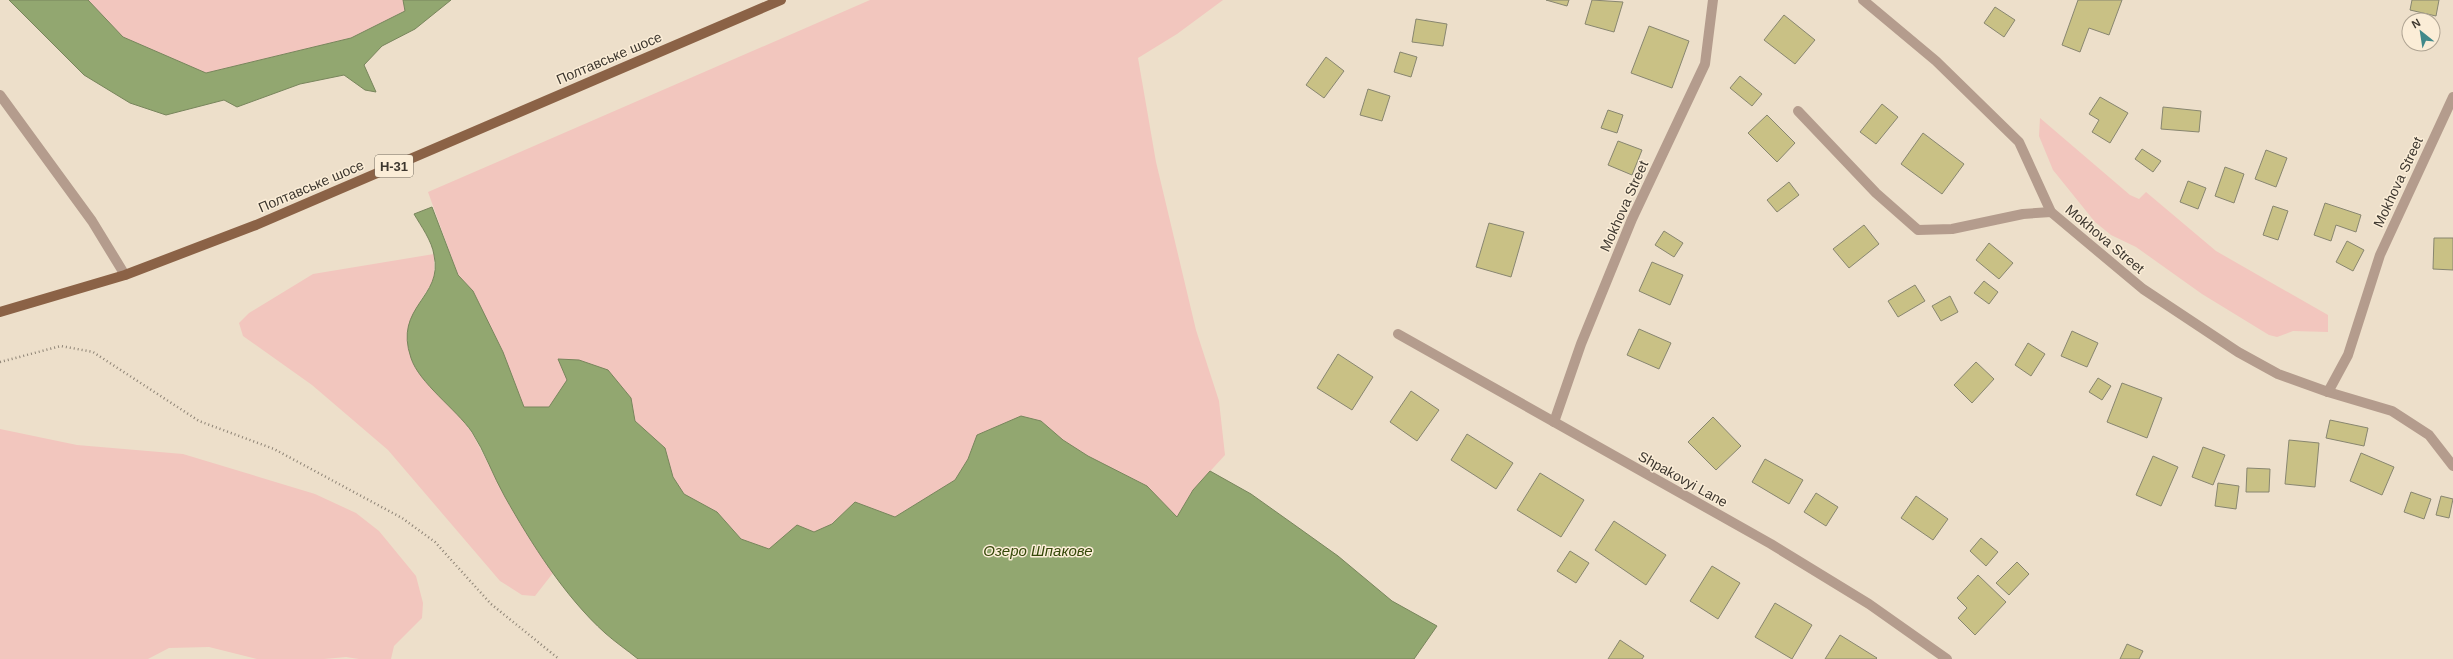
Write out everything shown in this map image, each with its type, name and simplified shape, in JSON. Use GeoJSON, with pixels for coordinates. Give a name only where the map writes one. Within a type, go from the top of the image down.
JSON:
{"type":"FeatureCollection","features":[{"type":"Feature","properties":{"kind":"main road","name":"Полтавське шосе"},"geometry":{"type":"LineString","coordinates":[[0,312],[125,275],[256,225],[781,0]]}},
{"type":"Feature","properties":{"kind":"street","name":"Mokhova Street"},"geometry":{"type":"LineString","coordinates":[[1554,422],[1582,344],[1632,219],[1705,64],[1714,0]]}},
{"type":"Feature","properties":{"kind":"street","name":"Mokhova Street"},"geometry":{"type":"LineString","coordinates":[[1863,0],[1936,61],[2019,142],[2051,212],[2143,289],[2238,352],[2278,374],[2328,392],[2392,411],[2429,435],[2453,466]]}},
{"type":"Feature","properties":{"kind":"street"},"geometry":{"type":"LineString","coordinates":[[0,95],[92,221],[125,275]]}},
{"type":"Feature","properties":{"kind":"street","name":"Mokhova Street"},"geometry":{"type":"LineString","coordinates":[[2328,392],[2348,355],[2380,255],[2453,96]]}},
{"type":"Feature","properties":{"kind":"street"},"geometry":{"type":"LineString","coordinates":[[1798,111],[1876,193],[1918,230],[1952,229],[2023,214],[2051,212]]}},
{"type":"Feature","properties":{"kind":"street","name":"Shpakovyi Lane"},"geometry":{"type":"LineString","coordinates":[[1398,334],[1770,544],[1869,604],[1947,659]]}},
{"type":"Feature","properties":{"kind":"path"},"geometry":{"type":"LineString","coordinates":[[0,362],[61,346],[93,352],[198,421],[274,449],[402,518],[436,542],[491,604],[559,659]]}},
{"type":"Feature","properties":{"kind":"shaded area"},"geometry":{"type":"Polygon","coordinates":[[[88,0],[403,0],[405,11],[351,38],[206,73],[123,37],[88,0]]]}},
{"type":"Feature","properties":{"kind":"shaded area"},"geometry":{"type":"Polygon","coordinates":[[[870,0],[1223,0],[1177,34],[1138,58],[1156,162],[1196,330],[1219,401],[1225,455],[1193,490],[1177,517],[1146,486],[1088,456],[1063,440],[1041,421],[1021,416],[977,435],[968,459],[955,480],[895,517],[855,502],[832,524],[814,532],[783,538],[769,550],[741,539],[717,512],[684,494],[673,477],[665,448],[635,421],[631,398],[558,359],[567,380],[549,408],[524,407],[503,352],[473,291],[458,275],[428,192],[870,0]]]}},
{"type":"Feature","properties":{"kind":"shaded area"},"geometry":{"type":"Polygon","coordinates":[[[2040,118],[2130,195],[2139,199],[2146,192],[2216,251],[2328,315],[2328,332],[2293,331],[2277,337],[2269,335],[2202,294],[2136,247],[2111,235],[2095,222],[2053,170],[2039,136],[2040,118]]]}},
{"type":"Feature","properties":{"kind":"shaded area"},"geometry":{"type":"Polygon","coordinates":[[[434,254],[434,280],[420,301],[433,390],[456,411],[472,433],[506,498],[553,573],[535,596],[522,595],[500,581],[388,450],[312,385],[243,336],[239,323],[249,313],[313,274],[434,254]]]}},
{"type":"Feature","properties":{"kind":"shaded area"},"geometry":{"type":"Polygon","coordinates":[[[0,429],[77,445],[183,454],[315,494],[356,513],[379,531],[416,576],[423,603],[422,618],[394,646],[391,659],[359,659],[346,657],[324,659],[257,659],[209,647],[169,648],[148,659],[0,659],[0,429]]]}},
{"type":"Feature","properties":{"kind":"water"},"geometry":{"type":"Polygon","coordinates":[[[9,0],[88,0],[123,37],[206,73],[351,38],[405,11],[403,0],[451,0],[415,29],[382,46],[364,65],[376,92],[365,90],[344,75],[300,84],[237,107],[224,100],[166,115],[130,103],[84,75],[9,0]]]}},
{"type":"Feature","properties":{"kind":"water","name":"Озеро Шпакове"},"geometry":{"type":"Polygon","coordinates":[[[432,207],[458,275],[473,291],[503,352],[524,407],[549,407],[567,380],[558,359],[579,360],[608,370],[631,398],[635,421],[665,448],[673,477],[684,494],[717,512],[741,539],[769,549],[797,525],[814,532],[832,524],[855,502],[895,517],[955,480],[968,459],[977,435],[1021,416],[1041,421],[1063,440],[1088,456],[1147,486],[1177,517],[1193,490],[1210,471],[1251,494],[1338,556],[1392,601],[1437,626],[1414,659],[638,659],[613,640],[590,619],[550,569],[515,515],[472,432],[422,377],[415,367],[411,358],[407,340],[408,326],[413,314],[432,282],[435,270],[434,255],[431,244],[414,214],[432,207]]]}},
{"type":"Feature","properties":{"kind":"building"},"geometry":{"type":"Polygon","coordinates":[[[1546,0],[1569,0],[1567,6],[1546,0]]]}},
{"type":"Feature","properties":{"kind":"building"},"geometry":{"type":"Polygon","coordinates":[[[1592,0],[1623,2],[1614,32],[1585,24],[1592,0]]]}},
{"type":"Feature","properties":{"kind":"building"},"geometry":{"type":"Polygon","coordinates":[[[2078,0],[2122,0],[2109,35],[2089,28],[2080,52],[2062,45],[2078,0]]]}},
{"type":"Feature","properties":{"kind":"building"},"geometry":{"type":"Polygon","coordinates":[[[2412,0],[2439,0],[2437,12],[2419,12],[2410,10],[2412,0]]]}},
{"type":"Feature","properties":{"kind":"building"},"geometry":{"type":"Polygon","coordinates":[[[1995,7],[2015,20],[2004,37],[1984,23],[1995,7]]]}},
{"type":"Feature","properties":{"kind":"building"},"geometry":{"type":"Polygon","coordinates":[[[1784,15],[1815,40],[1795,64],[1764,40],[1784,15]]]}},
{"type":"Feature","properties":{"kind":"building"},"geometry":{"type":"Polygon","coordinates":[[[1416,19],[1447,24],[1443,46],[1412,42],[1416,19]]]}},
{"type":"Feature","properties":{"kind":"building"},"geometry":{"type":"Polygon","coordinates":[[[1649,26],[1689,41],[1672,88],[1631,73],[1649,26]]]}},
{"type":"Feature","properties":{"kind":"building"},"geometry":{"type":"Polygon","coordinates":[[[1400,52],[1417,57],[1411,77],[1394,72],[1400,52]]]}},
{"type":"Feature","properties":{"kind":"building"},"geometry":{"type":"Polygon","coordinates":[[[1326,57],[1344,71],[1324,98],[1306,85],[1326,57]]]}},
{"type":"Feature","properties":{"kind":"building"},"geometry":{"type":"Polygon","coordinates":[[[1740,76],[1762,94],[1752,106],[1730,88],[1740,76]]]}},
{"type":"Feature","properties":{"kind":"building"},"geometry":{"type":"Polygon","coordinates":[[[1368,89],[1390,96],[1382,121],[1360,115],[1368,89]]]}},
{"type":"Feature","properties":{"kind":"building"},"geometry":{"type":"Polygon","coordinates":[[[2100,97],[2128,113],[2110,143],[2092,132],[2099,120],[2089,114],[2100,97]]]}},
{"type":"Feature","properties":{"kind":"building"},"geometry":{"type":"Polygon","coordinates":[[[1882,104],[1898,117],[1876,144],[1860,132],[1882,104]]]}},
{"type":"Feature","properties":{"kind":"building"},"geometry":{"type":"Polygon","coordinates":[[[2163,107],[2201,111],[2199,132],[2161,129],[2163,107]]]}},
{"type":"Feature","properties":{"kind":"building"},"geometry":{"type":"Polygon","coordinates":[[[1608,110],[1623,115],[1617,133],[1601,128],[1608,110]]]}},
{"type":"Feature","properties":{"kind":"building"},"geometry":{"type":"Polygon","coordinates":[[[1767,115],[1795,143],[1777,162],[1748,133],[1767,115]]]}},
{"type":"Feature","properties":{"kind":"building"},"geometry":{"type":"Polygon","coordinates":[[[1923,133],[1964,164],[1942,194],[1901,164],[1923,133]]]}},
{"type":"Feature","properties":{"kind":"building"},"geometry":{"type":"Polygon","coordinates":[[[1618,141],[1642,150],[1632,175],[1608,165],[1618,141]]]}},
{"type":"Feature","properties":{"kind":"building"},"geometry":{"type":"Polygon","coordinates":[[[2142,149],[2161,161],[2153,172],[2135,159],[2142,149]]]}},
{"type":"Feature","properties":{"kind":"building"},"geometry":{"type":"Polygon","coordinates":[[[2266,150],[2287,158],[2276,187],[2255,179],[2266,150]]]}},
{"type":"Feature","properties":{"kind":"building"},"geometry":{"type":"Polygon","coordinates":[[[2225,167],[2244,174],[2234,203],[2215,196],[2225,167]]]}},
{"type":"Feature","properties":{"kind":"building"},"geometry":{"type":"Polygon","coordinates":[[[2188,181],[2206,188],[2198,209],[2180,202],[2188,181]]]}},
{"type":"Feature","properties":{"kind":"building"},"geometry":{"type":"Polygon","coordinates":[[[1789,182],[1799,195],[1777,212],[1767,200],[1789,182]]]}},
{"type":"Feature","properties":{"kind":"building"},"geometry":{"type":"Polygon","coordinates":[[[2325,203],[2361,215],[2356,232],[2336,225],[2331,241],[2314,235],[2325,203]]]}},
{"type":"Feature","properties":{"kind":"building"},"geometry":{"type":"Polygon","coordinates":[[[2273,206],[2288,211],[2278,240],[2263,235],[2273,206]]]}},
{"type":"Feature","properties":{"kind":"building"},"geometry":{"type":"Polygon","coordinates":[[[1489,223],[1524,232],[1511,277],[1476,267],[1489,223]]]}},
{"type":"Feature","properties":{"kind":"building"},"geometry":{"type":"Polygon","coordinates":[[[1864,225],[1879,244],[1849,268],[1833,249],[1864,225]]]}},
{"type":"Feature","properties":{"kind":"building"},"geometry":{"type":"Polygon","coordinates":[[[1664,231],[1683,243],[1674,257],[1655,245],[1664,231]]]}},
{"type":"Feature","properties":{"kind":"building"},"geometry":{"type":"Polygon","coordinates":[[[2434,238],[2453,238],[2453,270],[2433,269],[2434,238]]]}},
{"type":"Feature","properties":{"kind":"building"},"geometry":{"type":"Polygon","coordinates":[[[2347,241],[2364,250],[2353,271],[2336,262],[2347,241]]]}},
{"type":"Feature","properties":{"kind":"building"},"geometry":{"type":"Polygon","coordinates":[[[1989,243],[2013,263],[1999,279],[1976,260],[1989,243]]]}},
{"type":"Feature","properties":{"kind":"building"},"geometry":{"type":"Polygon","coordinates":[[[1652,262],[1683,275],[1670,305],[1639,291],[1652,262]]]}},
{"type":"Feature","properties":{"kind":"building"},"geometry":{"type":"Polygon","coordinates":[[[1984,281],[1998,292],[1989,304],[1974,293],[1984,281]]]}},
{"type":"Feature","properties":{"kind":"building"},"geometry":{"type":"Polygon","coordinates":[[[1915,285],[1925,301],[1898,317],[1888,301],[1915,285]]]}},
{"type":"Feature","properties":{"kind":"building"},"geometry":{"type":"Polygon","coordinates":[[[1950,296],[1958,312],[1941,321],[1932,306],[1950,296]]]}},
{"type":"Feature","properties":{"kind":"building"},"geometry":{"type":"Polygon","coordinates":[[[1639,329],[1671,343],[1659,369],[1627,355],[1639,329]]]}},
{"type":"Feature","properties":{"kind":"building"},"geometry":{"type":"Polygon","coordinates":[[[2072,331],[2098,343],[2087,367],[2061,356],[2072,331]]]}},
{"type":"Feature","properties":{"kind":"building"},"geometry":{"type":"Polygon","coordinates":[[[2028,343],[2045,354],[2031,376],[2015,365],[2028,343]]]}},
{"type":"Feature","properties":{"kind":"building"},"geometry":{"type":"Polygon","coordinates":[[[1338,354],[1373,377],[1352,410],[1317,388],[1338,354]]]}},
{"type":"Feature","properties":{"kind":"building"},"geometry":{"type":"Polygon","coordinates":[[[1976,362],[1994,379],[1972,403],[1954,385],[1976,362]]]}},
{"type":"Feature","properties":{"kind":"building"},"geometry":{"type":"Polygon","coordinates":[[[2098,378],[2111,386],[2102,400],[2089,392],[2098,378]]]}},
{"type":"Feature","properties":{"kind":"building"},"geometry":{"type":"Polygon","coordinates":[[[2122,383],[2162,398],[2147,438],[2107,422],[2122,383]]]}},
{"type":"Feature","properties":{"kind":"building"},"geometry":{"type":"Polygon","coordinates":[[[1411,391],[1439,410],[1417,441],[1390,422],[1411,391]]]}},
{"type":"Feature","properties":{"kind":"building"},"geometry":{"type":"Polygon","coordinates":[[[1713,417],[1741,446],[1716,470],[1688,442],[1713,417]]]}},
{"type":"Feature","properties":{"kind":"building"},"geometry":{"type":"Polygon","coordinates":[[[2330,420],[2368,428],[2364,446],[2326,438],[2330,420]]]}},
{"type":"Feature","properties":{"kind":"building"},"geometry":{"type":"Polygon","coordinates":[[[1467,434],[1513,463],[1496,489],[1451,460],[1467,434]]]}},
{"type":"Feature","properties":{"kind":"building"},"geometry":{"type":"Polygon","coordinates":[[[2289,440],[2319,443],[2315,487],[2285,484],[2289,440]]]}},
{"type":"Feature","properties":{"kind":"building"},"geometry":{"type":"Polygon","coordinates":[[[2203,447],[2225,455],[2213,485],[2192,477],[2203,447]]]}},
{"type":"Feature","properties":{"kind":"building"},"geometry":{"type":"Polygon","coordinates":[[[2361,453],[2394,467],[2382,495],[2350,481],[2361,453]]]}},
{"type":"Feature","properties":{"kind":"building"},"geometry":{"type":"Polygon","coordinates":[[[2153,456],[2178,467],[2161,506],[2136,495],[2153,456]]]}},
{"type":"Feature","properties":{"kind":"building"},"geometry":{"type":"Polygon","coordinates":[[[1765,459],[1803,480],[1789,504],[1752,482],[1765,459]]]}},
{"type":"Feature","properties":{"kind":"building"},"geometry":{"type":"Polygon","coordinates":[[[2247,468],[2270,469],[2269,492],[2246,492],[2247,468]]]}},
{"type":"Feature","properties":{"kind":"building"},"geometry":{"type":"Polygon","coordinates":[[[1540,473],[1584,500],[1561,537],[1517,510],[1540,473]]]}},
{"type":"Feature","properties":{"kind":"building"},"geometry":{"type":"Polygon","coordinates":[[[2218,483],[2239,486],[2236,509],[2215,506],[2218,483]]]}},
{"type":"Feature","properties":{"kind":"building"},"geometry":{"type":"Polygon","coordinates":[[[2411,492],[2431,499],[2424,519],[2404,512],[2411,492]]]}},
{"type":"Feature","properties":{"kind":"building"},"geometry":{"type":"Polygon","coordinates":[[[1816,493],[1838,507],[1826,526],[1804,512],[1816,493]]]}},
{"type":"Feature","properties":{"kind":"building"},"geometry":{"type":"Polygon","coordinates":[[[1916,496],[1948,519],[1933,540],[1901,518],[1916,496]]]}},
{"type":"Feature","properties":{"kind":"building"},"geometry":{"type":"Polygon","coordinates":[[[2441,496],[2453,499],[2449,518],[2436,515],[2441,496]]]}},
{"type":"Feature","properties":{"kind":"building"},"geometry":{"type":"Polygon","coordinates":[[[1614,521],[1666,555],[1646,585],[1595,550],[1614,521]]]}},
{"type":"Feature","properties":{"kind":"building"},"geometry":{"type":"Polygon","coordinates":[[[1981,538],[1998,552],[1986,566],[1970,551],[1981,538]]]}},
{"type":"Feature","properties":{"kind":"building"},"geometry":{"type":"Polygon","coordinates":[[[1570,551],[1589,563],[1576,583],[1557,571],[1570,551]]]}},
{"type":"Feature","properties":{"kind":"building"},"geometry":{"type":"Polygon","coordinates":[[[2017,562],[2029,574],[2009,595],[1996,583],[2017,562]]]}},
{"type":"Feature","properties":{"kind":"building"},"geometry":{"type":"Polygon","coordinates":[[[1712,566],[1740,583],[1718,619],[1690,601],[1712,566]]]}},
{"type":"Feature","properties":{"kind":"building"},"geometry":{"type":"Polygon","coordinates":[[[1978,575],[2006,602],[1975,635],[1958,618],[1967,608],[1957,598],[1978,575]]]}},
{"type":"Feature","properties":{"kind":"building"},"geometry":{"type":"Polygon","coordinates":[[[1775,603],[1812,625],[1792,659],[1755,637],[1775,603]]]}},
{"type":"Feature","properties":{"kind":"building"},"geometry":{"type":"Polygon","coordinates":[[[1840,635],[1877,658],[1825,659],[1840,635]]]}},
{"type":"Feature","properties":{"kind":"building"},"geometry":{"type":"Polygon","coordinates":[[[1620,640],[1644,656],[1642,659],[1608,659],[1620,640]]]}},
{"type":"Feature","properties":{"kind":"building"},"geometry":{"type":"Polygon","coordinates":[[[2127,644],[2143,651],[2139,659],[2120,659],[2127,644]]]}}]}
